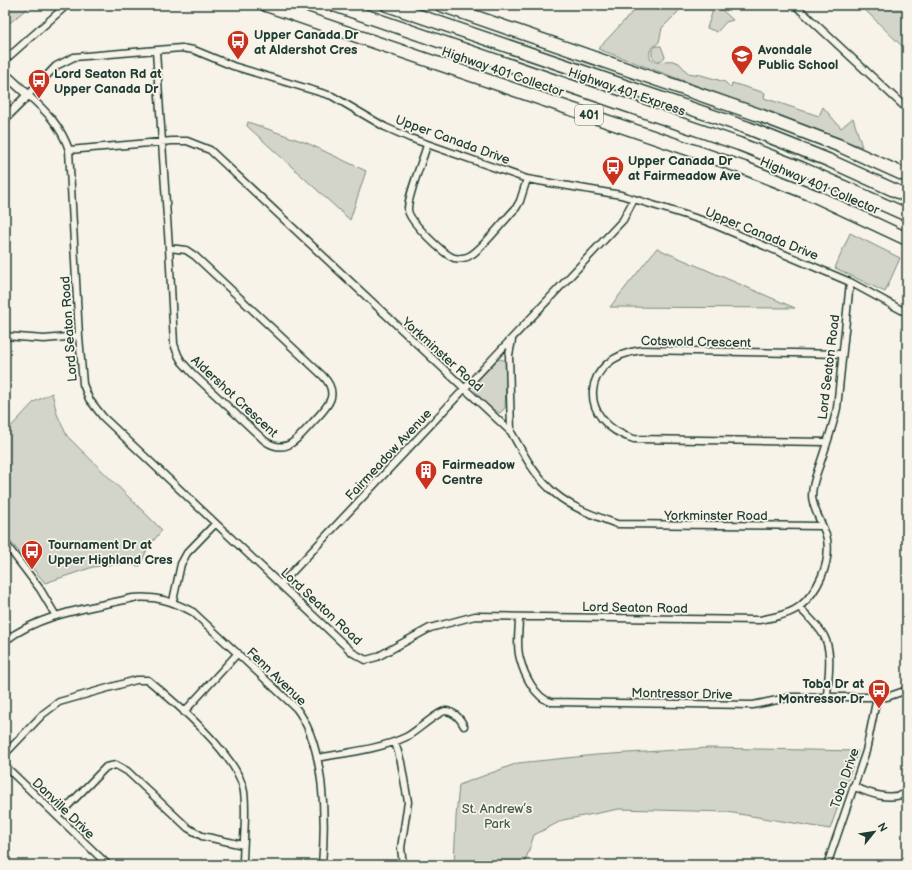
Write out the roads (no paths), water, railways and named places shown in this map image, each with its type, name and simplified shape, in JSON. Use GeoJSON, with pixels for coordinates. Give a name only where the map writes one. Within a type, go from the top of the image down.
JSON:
{"type":"FeatureCollection","features":[{"type":"Feature","properties":{"kind":"highway","name":"Highway 401 Collector"},"geometry":{"type":"LineString","coordinates":[[266,5],[744,168],[815,196],[907,239]]}},
{"type":"Feature","properties":{"kind":"highway","name":"Highway 401 Express"},"geometry":{"type":"LineString","coordinates":[[334,5],[739,144],[872,198],[907,215]]}},
{"type":"Feature","properties":{"kind":"highway","name":"Highway 401 Express"},"geometry":{"type":"LineString","coordinates":[[387,5],[761,133],[828,160],[907,196]]}},
{"type":"Feature","properties":{"kind":"highway"},"geometry":{"type":"LineString","coordinates":[[441,5],[782,123],[863,156],[907,176]]}},
{"type":"Feature","properties":{"kind":"highway"},"geometry":{"type":"LineString","coordinates":[[456,5],[490,16],[520,32]]}},
{"type":"Feature","properties":{"kind":"street"},"geometry":{"type":"LineString","coordinates":[[5,60],[67,5]]}},
{"type":"Feature","properties":{"kind":"street"},"geometry":{"type":"LineString","coordinates":[[795,5],[907,109]]}},
{"type":"Feature","properties":{"kind":"street","name":"Upper Canada Drive"},"geometry":{"type":"LineString","coordinates":[[5,118],[56,66],[74,57],[181,48],[194,50],[233,66],[318,91],[340,100],[385,127],[427,145],[528,179],[621,195],[708,222],[850,282],[907,313]]}},
{"type":"Feature","properties":{"kind":"street","name":"Aldershot Crescent"},"geometry":{"type":"LineString","coordinates":[[156,51],[174,344],[182,362],[265,441],[272,446],[281,447],[294,442],[327,408],[332,396],[331,388],[323,376],[195,256],[186,250],[169,248]]}},
{"type":"Feature","properties":{"kind":"street","name":"Lord Seaton Road"},"geometry":{"type":"LineString","coordinates":[[5,74],[55,121],[64,136],[69,150],[79,336],[83,384],[88,399],[94,408],[215,524],[353,653],[366,660],[377,657],[418,633],[435,626],[475,616],[519,618],[759,620],[779,616],[799,607],[813,591],[822,574],[827,556],[827,539],[816,512],[812,496],[816,472],[832,428],[837,408],[841,354],[850,282]]}},
{"type":"Feature","properties":{"kind":"street","name":"Yorkminster Road"},"geometry":{"type":"LineString","coordinates":[[69,150],[187,141],[210,150],[378,309],[466,388],[511,432],[530,464],[549,488],[570,504],[617,524],[822,526]]}},
{"type":"Feature","properties":{"kind":"street"},"geometry":{"type":"LineString","coordinates":[[427,145],[409,203],[409,214],[412,220],[426,235],[453,258],[466,257],[478,250],[516,208],[528,179]]}},
{"type":"Feature","properties":{"kind":"street","name":"Fairmeadow Avenue"},"geometry":{"type":"LineString","coordinates":[[280,584],[623,220],[634,199]]}},
{"type":"Feature","properties":{"kind":"street"},"geometry":{"type":"LineString","coordinates":[[5,336],[44,339],[79,336]]}},
{"type":"Feature","properties":{"kind":"street"},"geometry":{"type":"LineString","coordinates":[[511,432],[509,355],[512,339]]}},
{"type":"Feature","properties":{"kind":"street","name":"Cotswold Crescent"},"geometry":{"type":"LineString","coordinates":[[827,442],[634,439],[622,435],[602,421],[593,398],[594,382],[604,366],[612,359],[621,354],[636,351],[841,354]]}},
{"type":"Feature","properties":{"kind":"street"},"geometry":{"type":"LineString","coordinates":[[5,641],[28,627],[56,616],[133,598],[142,597],[173,601],[181,564],[187,553],[215,524]]}},
{"type":"Feature","properties":{"kind":"street"},"geometry":{"type":"LineString","coordinates":[[5,544],[40,589],[56,616]]}},
{"type":"Feature","properties":{"kind":"street","name":"Fenn Avenue"},"geometry":{"type":"LineString","coordinates":[[173,601],[200,618],[303,716],[308,725],[317,758],[323,794],[322,865]]}},
{"type":"Feature","properties":{"kind":"street"},"geometry":{"type":"LineString","coordinates":[[799,607],[824,636],[827,645],[829,654],[827,696]]}},
{"type":"Feature","properties":{"kind":"street","name":"Montressor Drive"},"geometry":{"type":"LineString","coordinates":[[519,618],[519,658],[534,689],[544,700],[551,702],[753,705],[792,697],[887,697],[907,690]]}},
{"type":"Feature","properties":{"kind":"street"},"geometry":{"type":"LineString","coordinates":[[184,712],[238,653]]}},
{"type":"Feature","properties":{"kind":"street"},"geometry":{"type":"LineString","coordinates":[[5,754],[43,714],[59,702],[136,680],[148,680],[217,744],[229,758],[239,777],[244,793],[242,845],[243,865]]}},
{"type":"Feature","properties":{"kind":"street","name":"Toba Drive"},"geometry":{"type":"LineString","coordinates":[[826,865],[866,751],[877,697]]}},
{"type":"Feature","properties":{"kind":"street"},"geometry":{"type":"LineString","coordinates":[[317,758],[395,742],[418,730],[440,712],[451,712],[459,717],[464,726]]}},
{"type":"Feature","properties":{"kind":"street"},"geometry":{"type":"LineString","coordinates":[[395,742],[401,762],[408,802],[401,848],[403,865]]}},
{"type":"Feature","properties":{"kind":"street"},"geometry":{"type":"LineString","coordinates":[[58,816],[106,767],[116,765],[127,771],[188,828],[202,836],[242,845]]}},
{"type":"Feature","properties":{"kind":"street","name":"Danville Drive"},"geometry":{"type":"LineString","coordinates":[[5,766],[108,865]]}},
{"type":"Feature","properties":{"kind":"street"},"geometry":{"type":"LineString","coordinates":[[853,786],[878,796],[895,796],[907,793]]}},
{"type":"Feature","properties":{"kind":"place","name":"Upper Canada Dr at Aldershot Cres"},"geometry":{"type":"Point","coordinates":[238,60]}},
{"type":"Feature","properties":{"kind":"place","name":"Avondale Public School"},"geometry":{"type":"Point","coordinates":[742,76]}},
{"type":"Feature","properties":{"kind":"place","name":"Lord Seaton Rd at Upper Canada Dr"},"geometry":{"type":"Point","coordinates":[39,100]}},
{"type":"Feature","properties":{"kind":"place","name":"Upper Canada Dr at Fairmeadow Ave"},"geometry":{"type":"Point","coordinates":[613,186]}},
{"type":"Feature","properties":{"kind":"place","name":"Fairmeadow Centre"},"geometry":{"type":"Point","coordinates":[426,490]}},
{"type":"Feature","properties":{"kind":"place","name":"Tournament Dr at Upper Highland Cres"},"geometry":{"type":"Point","coordinates":[32,570]}},
{"type":"Feature","properties":{"kind":"place","name":"Toba Dr at Montressor Dr"},"geometry":{"type":"Point","coordinates":[879,710]}},
{"type":"Feature","properties":{"kind":"park label","name":"St. Andrew’s Park"},"geometry":{"type":"Point","coordinates":[497,816]}}]}
